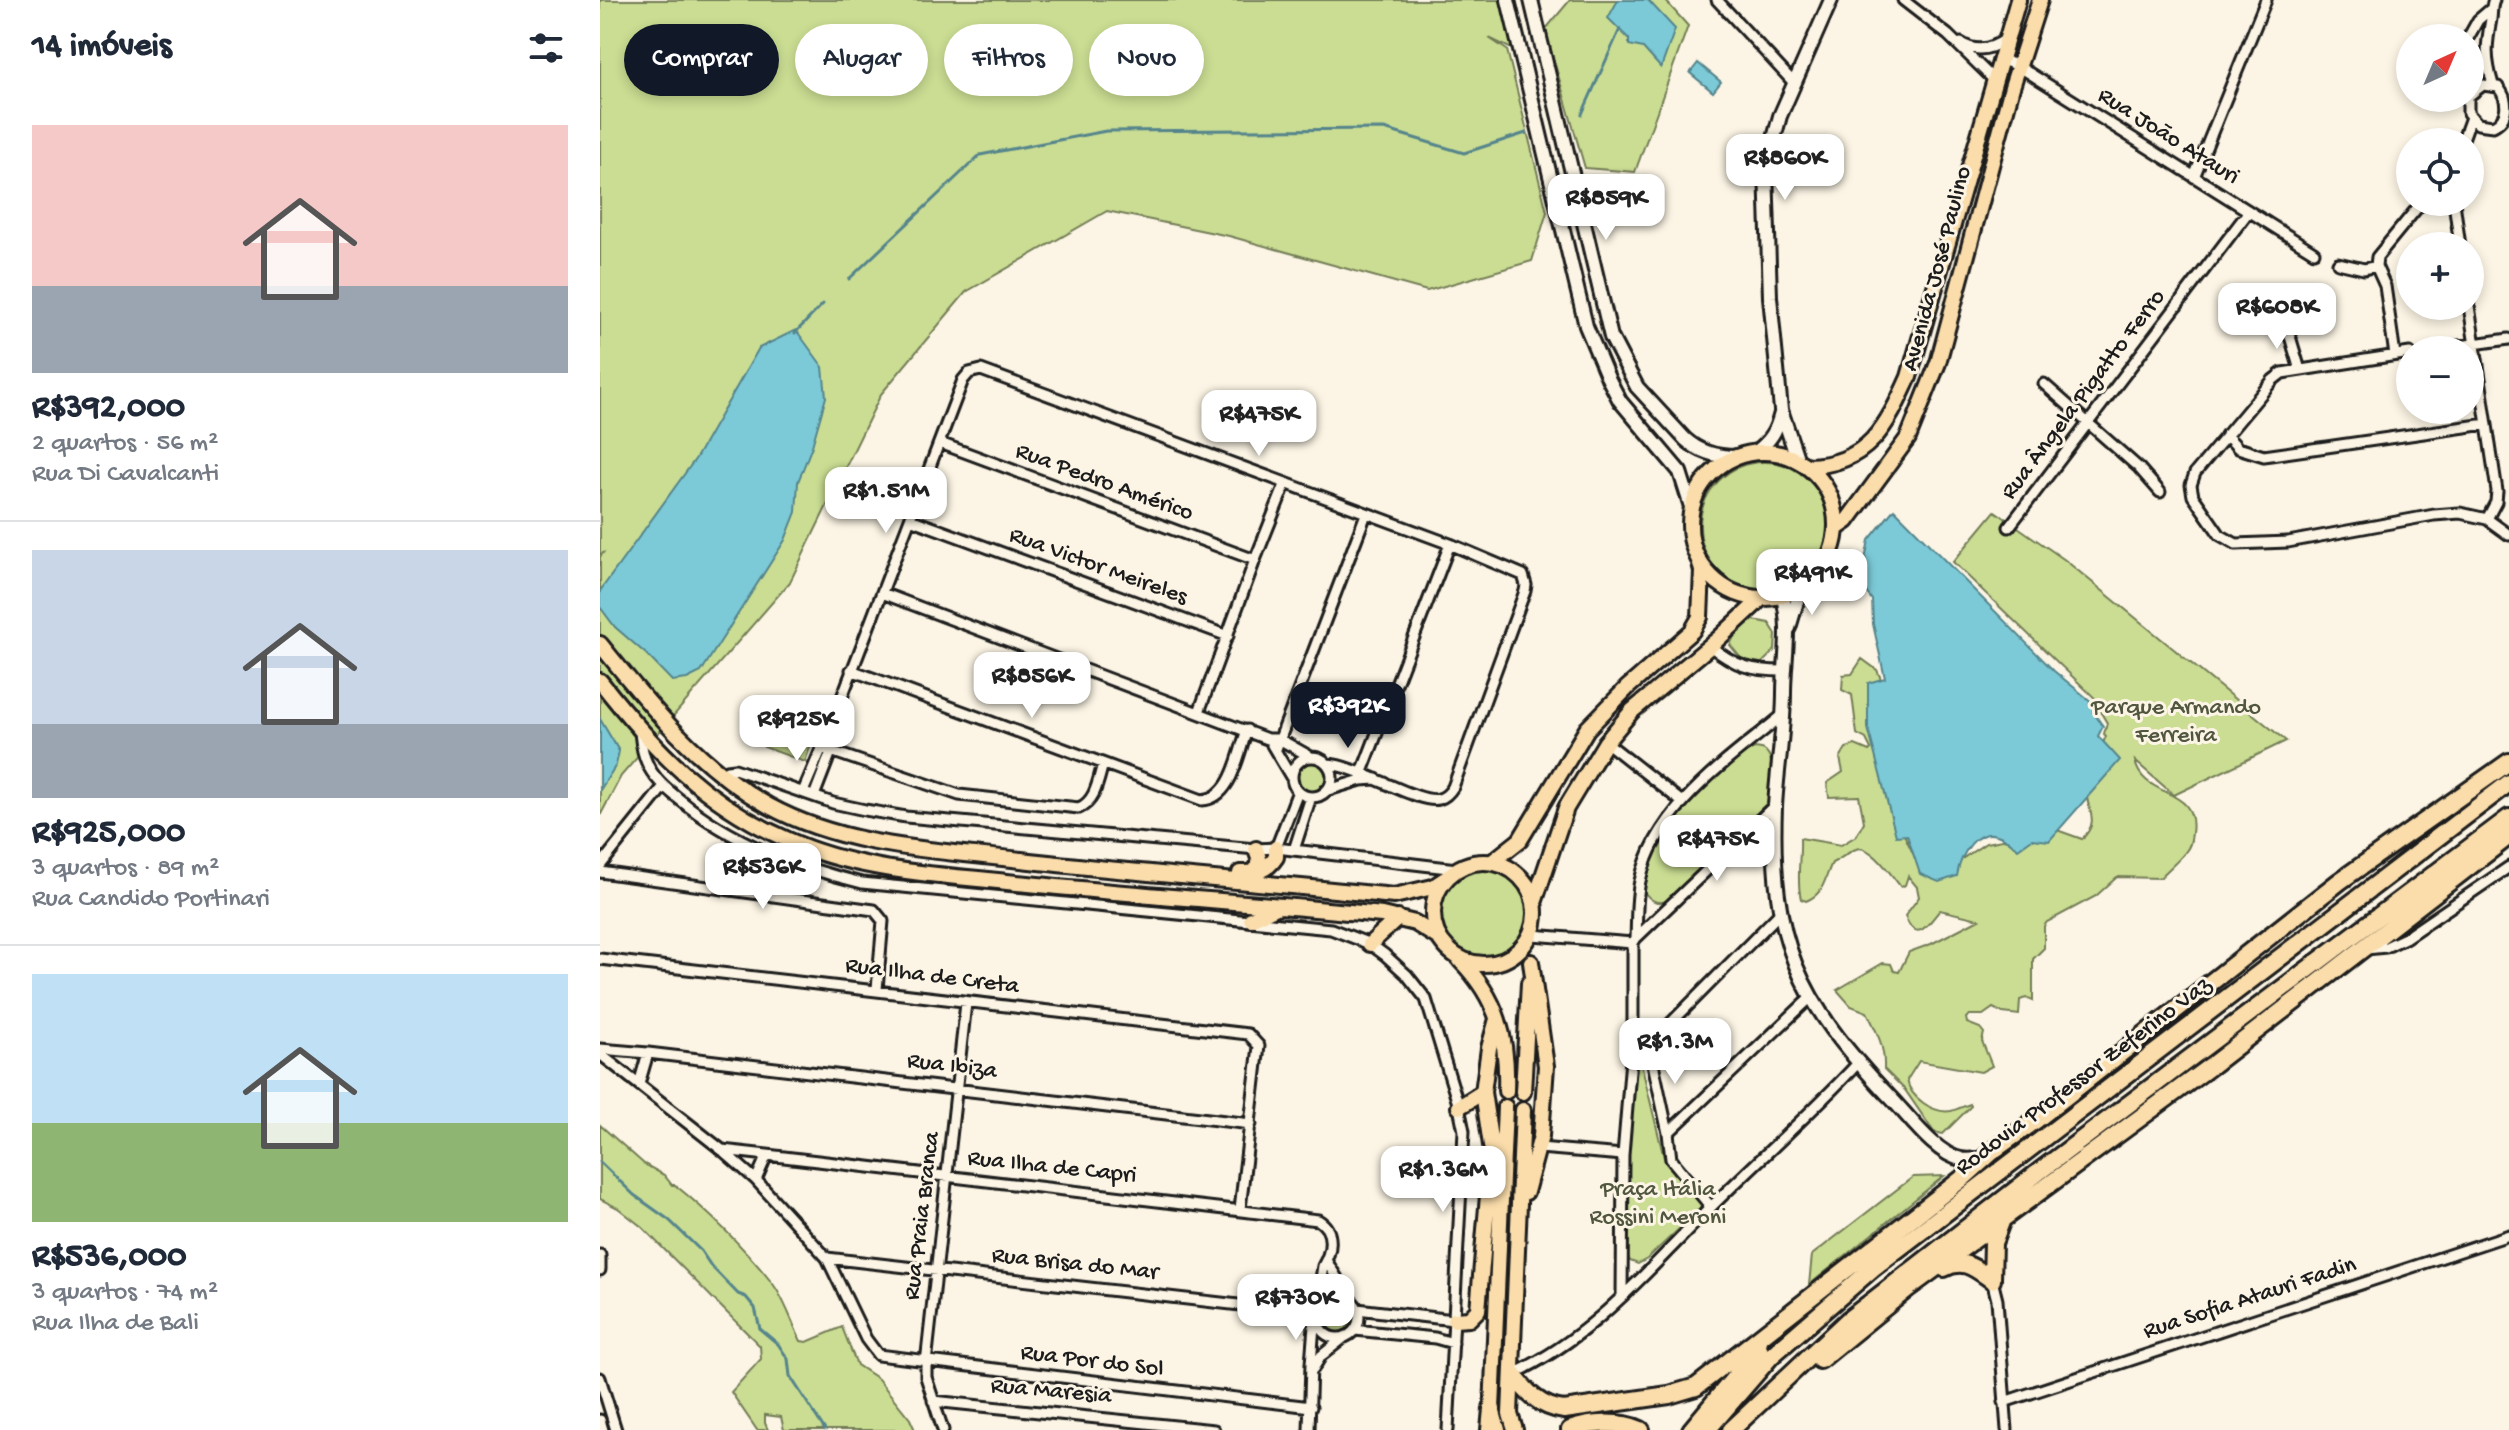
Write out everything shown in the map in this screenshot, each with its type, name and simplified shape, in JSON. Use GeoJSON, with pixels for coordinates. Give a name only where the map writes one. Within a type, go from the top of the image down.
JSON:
{"type":"FeatureCollection","features":[{"type":"Feature","properties":{"kind":"highway"},"geometry":{"type":"LineString","coordinates":[[1513,1374],[1533,1398],[1549,1408],[1564,1410],[1669,1395],[1696,1387],[2340,881],[2509,762]]}},
{"type":"Feature","properties":{"kind":"highway","name":"Rodovia Professor Zeferino Vaz"},"geometry":{"type":"LineString","coordinates":[[1707,1430],[1771,1356],[1873,1268],[2509,783]]}},
{"type":"Feature","properties":{"kind":"highway","name":"Rodovia Professor Zeferino Vaz"},"geometry":{"type":"LineString","coordinates":[[1731,1430],[1848,1320],[2040,1171],[2509,818]]}},
{"type":"Feature","properties":{"kind":"highway"},"geometry":{"type":"LineString","coordinates":[[1747,1430],[1797,1381],[1907,1289],[2001,1222],[2509,836]]}},
{"type":"Feature","properties":{"kind":"highway"},"geometry":{"type":"LineString","coordinates":[[1992,1280],[1993,1243],[2001,1222]]}},
{"type":"Feature","properties":{"kind":"highway"},"geometry":{"type":"LineString","coordinates":[[1907,1289],[1953,1263],[1966,1263],[1992,1280]]}},
{"type":"Feature","properties":{"kind":"highway"},"geometry":{"type":"LineString","coordinates":[[1691,1430],[1781,1322]]}},
{"type":"Feature","properties":{"kind":"highway"},"geometry":{"type":"LineString","coordinates":[[1490,1430],[1492,1409]]}},
{"type":"Feature","properties":{"kind":"highway"},"geometry":{"type":"LineString","coordinates":[[1570,1430],[1583,1425],[1630,1425],[1641,1430]]}},
{"type":"Feature","properties":{"kind":"main road","name":"Avenida José Paulino"},"geometry":{"type":"LineString","coordinates":[[1803,464],[1833,465],[1856,455],[1888,422],[1909,377],[2018,0]]}},
{"type":"Feature","properties":{"kind":"main road","name":"Avenida José Paulino"},"geometry":{"type":"LineString","coordinates":[[1837,528],[1847,521],[1908,438],[1938,363],[2018,66],[2040,0]]}},
{"type":"Feature","properties":{"kind":"main road"},"geometry":{"type":"LineString","coordinates":[[1935,290],[1945,298],[1955,297]]}},
{"type":"Feature","properties":{"kind":"main road"},"geometry":{"type":"LineString","coordinates":[[1492,862],[1520,840],[1587,729],[1628,687],[1692,631],[1700,617],[1702,571],[1691,534],[1692,510],[1697,493],[1707,478],[1720,465],[1736,457],[1756,452],[1778,453],[1803,464],[1829,492],[1837,528],[1832,552],[1824,567],[1801,588],[1762,598],[1736,593],[1714,579],[1698,557]]}},
{"type":"Feature","properties":{"kind":"main road"},"geometry":{"type":"LineString","coordinates":[[1523,1092],[1535,900],[1566,808],[1606,742],[1632,711],[1762,598]]}},
{"type":"Feature","properties":{"kind":"main road"},"geometry":{"type":"LineString","coordinates":[[600,644],[682,740],[721,774],[767,805],[792,817],[845,836],[918,848],[1108,870]]}},
{"type":"Feature","properties":{"kind":"main road"},"geometry":{"type":"LineString","coordinates":[[600,681],[664,757],[734,811],[790,841],[821,853],[882,868],[1169,899],[1279,905],[1398,918],[1422,926],[1439,938],[1479,980],[1495,1009],[1507,1055],[1506,1091]]}},
{"type":"Feature","properties":{"kind":"main road"},"geometry":{"type":"LineString","coordinates":[[1209,877],[1254,873],[1272,864],[1276,848]]}},
{"type":"Feature","properties":{"kind":"main road"},"geometry":{"type":"LineString","coordinates":[[1254,873],[1260,862],[1256,849]]}},
{"type":"Feature","properties":{"kind":"main road"},"geometry":{"type":"LineString","coordinates":[[1169,899],[1150,891],[1067,880],[1060,875],[1064,868],[1108,870],[1394,896],[1433,887],[1474,862],[1492,862],[1511,868],[1526,882],[1535,900]]}},
{"type":"Feature","properties":{"kind":"main road"},"geometry":{"type":"LineString","coordinates":[[1439,938],[1433,908],[1437,893],[1451,874]]}},
{"type":"Feature","properties":{"kind":"main road"},"geometry":{"type":"LineString","coordinates":[[1251,919],[1279,905]]}},
{"type":"Feature","properties":{"kind":"main road"},"geometry":{"type":"LineString","coordinates":[[1370,944],[1398,918]]}},
{"type":"Feature","properties":{"kind":"main road"},"geometry":{"type":"LineString","coordinates":[[1457,957],[1478,964],[1498,963],[1517,954],[1531,936]]}},
{"type":"Feature","properties":{"kind":"main road"},"geometry":{"type":"LineString","coordinates":[[1520,1211],[1539,1148],[1546,1066],[1531,962]]}},
{"type":"Feature","properties":{"kind":"main road"},"geometry":{"type":"LineString","coordinates":[[1497,1019],[1483,1092],[1499,1208]]}},
{"type":"Feature","properties":{"kind":"main road"},"geometry":{"type":"LineString","coordinates":[[1459,1107],[1483,1092]]}},
{"type":"Feature","properties":{"kind":"main road"},"geometry":{"type":"LineString","coordinates":[[1498,1430],[1492,1409],[1505,1107]]}},
{"type":"Feature","properties":{"kind":"main road"},"geometry":{"type":"LineString","coordinates":[[1515,1430],[1510,1414],[1523,1110]]}},
{"type":"Feature","properties":{"kind":"main road"},"geometry":{"type":"LineString","coordinates":[[1454,1320],[1469,1319],[1478,1310],[1483,1230],[1493,1149]]}},
{"type":"Feature","properties":{"kind":"street"},"geometry":{"type":"LineString","coordinates":[[1508,0],[1586,326],[1620,401],[1680,472],[1692,510]]}},
{"type":"Feature","properties":{"kind":"street"},"geometry":{"type":"LineString","coordinates":[[1531,0],[1611,337],[1637,387],[1685,439],[1711,454],[1736,457]]}},
{"type":"Feature","properties":{"kind":"street"},"geometry":{"type":"LineString","coordinates":[[1717,0],[1794,83]]}},
{"type":"Feature","properties":{"kind":"street"},"geometry":{"type":"LineString","coordinates":[[1756,452],[1777,431],[1781,410],[1770,297],[1766,168],[1780,116],[1831,0]]}},
{"type":"Feature","properties":{"kind":"street"},"geometry":{"type":"LineString","coordinates":[[1903,0],[1970,49],[1998,44],[2006,39]]}},
{"type":"Feature","properties":{"kind":"street"},"geometry":{"type":"LineString","coordinates":[[2194,177],[2266,0]]}},
{"type":"Feature","properties":{"kind":"street"},"geometry":{"type":"LineString","coordinates":[[2476,24],[2493,4]]}},
{"type":"Feature","properties":{"kind":"street"},"geometry":{"type":"LineString","coordinates":[[2493,4],[2486,40],[2486,61],[2493,85]]}},
{"type":"Feature","properties":{"kind":"street"},"geometry":{"type":"LineString","coordinates":[[1948,35],[1994,80]]}},
{"type":"Feature","properties":{"kind":"street","name":"Rua João Atauri"},"geometry":{"type":"LineString","coordinates":[[2000,59],[2018,66],[2314,252]]}},
{"type":"Feature","properties":{"kind":"street"},"geometry":{"type":"LineString","coordinates":[[2469,112],[2478,124],[2488,126],[2505,121],[2508,98],[2493,85],[2484,86]]}},
{"type":"Feature","properties":{"kind":"street"},"geometry":{"type":"LineString","coordinates":[[2467,128],[2471,117]]}},
{"type":"Feature","properties":{"kind":"street","name":"Rua Ângela Pigatto Ferro"},"geometry":{"type":"LineString","coordinates":[[2009,527],[2249,211]]}},
{"type":"Feature","properties":{"kind":"street"},"geometry":{"type":"LineString","coordinates":[[2411,216],[2377,257],[2376,266],[2385,286],[2395,355],[2282,373],[2195,473],[2191,485],[2193,496],[2220,535],[2236,544],[2288,542],[2460,513],[2487,519],[2509,535]]}},
{"type":"Feature","properties":{"kind":"street"},"geometry":{"type":"LineString","coordinates":[[2338,263],[2364,269],[2376,266]]}},
{"type":"Feature","properties":{"kind":"street"},"geometry":{"type":"LineString","coordinates":[[2286,323],[2300,370]]}},
{"type":"Feature","properties":{"kind":"street"},"geometry":{"type":"LineString","coordinates":[[2484,343],[2509,339]]}},
{"type":"Feature","properties":{"kind":"street"},"geometry":{"type":"LineString","coordinates":[[814,796],[831,726],[851,670],[963,380],[974,371],[987,371],[1285,485],[1450,544],[1519,572],[1525,581],[1525,591],[1453,787],[1447,795],[1430,800],[1362,772],[1327,764],[1247,730],[882,593]]}},
{"type":"Feature","properties":{"kind":"street"},"geometry":{"type":"LineString","coordinates":[[2044,384],[2139,468],[2160,492]]}},
{"type":"Feature","properties":{"kind":"street"},"geometry":{"type":"LineString","coordinates":[[1781,410],[1803,464]]}},
{"type":"Feature","properties":{"kind":"street"},"geometry":{"type":"LineString","coordinates":[[2484,411],[2497,491],[2496,502],[2487,519]]}},
{"type":"Feature","properties":{"kind":"street"},"geometry":{"type":"LineString","coordinates":[[2226,435],[2238,448],[2264,456],[2486,424]]}},
{"type":"Feature","properties":{"kind":"street","name":"Rua Pedro Américo"},"geometry":{"type":"LineString","coordinates":[[940,443],[1255,560]]}},
{"type":"Feature","properties":{"kind":"street"},"geometry":{"type":"LineString","coordinates":[[1199,712],[1285,485]]}},
{"type":"Feature","properties":{"kind":"street"},"geometry":{"type":"LineString","coordinates":[[1366,514],[1277,744],[1298,791],[1311,797],[1361,780],[1376,779]]}},
{"type":"Feature","properties":{"kind":"street","name":"Rua Victor Meireles"},"geometry":{"type":"LineString","coordinates":[[910,519],[1228,636]]}},
{"type":"Feature","properties":{"kind":"street"},"geometry":{"type":"LineString","coordinates":[[1362,772],[1450,544]]}},
{"type":"Feature","properties":{"kind":"street"},"geometry":{"type":"LineString","coordinates":[[1801,588],[1787,635],[1784,714],[1775,805],[1775,874],[1780,913],[1792,960],[1810,998],[1858,1063],[1943,1153],[1963,1160],[1985,1158]]}},
{"type":"Feature","properties":{"kind":"street"},"geometry":{"type":"LineString","coordinates":[[1782,595],[1787,635]]}},
{"type":"Feature","properties":{"kind":"street"},"geometry":{"type":"LineString","coordinates":[[1710,646],[1744,668],[1784,671]]}},
{"type":"Feature","properties":{"kind":"street"},"geometry":{"type":"LineString","coordinates":[[851,670],[1200,799],[1211,799],[1225,788],[1247,730]]}},
{"type":"Feature","properties":{"kind":"street"},"geometry":{"type":"LineString","coordinates":[[1622,1297],[1623,1155],[1633,1035],[1635,940],[1639,885],[1644,866],[1651,848],[1682,802],[1784,714]]}},
{"type":"Feature","properties":{"kind":"street"},"geometry":{"type":"LineString","coordinates":[[640,732],[647,763],[664,786],[713,824],[756,848],[807,868],[862,883],[1331,929],[1370,944],[1399,967],[1426,999],[1464,1131],[1448,1430]]}},
{"type":"Feature","properties":{"kind":"street"},"geometry":{"type":"LineString","coordinates":[[1606,742],[1682,802]]}},
{"type":"Feature","properties":{"kind":"street"},"geometry":{"type":"LineString","coordinates":[[826,750],[959,795],[1079,808],[1092,797],[1103,764]]}},
{"type":"Feature","properties":{"kind":"street"},"geometry":{"type":"LineString","coordinates":[[803,792],[826,750]]}},
{"type":"Feature","properties":{"kind":"street"},"geometry":{"type":"LineString","coordinates":[[1292,778],[1297,763],[1311,757]]}},
{"type":"Feature","properties":{"kind":"street"},"geometry":{"type":"LineString","coordinates":[[1325,791],[1331,781],[1327,764]]}},
{"type":"Feature","properties":{"kind":"street"},"geometry":{"type":"LineString","coordinates":[[721,774],[735,769],[814,796],[906,817],[1256,849],[1276,848],[1451,874]]}},
{"type":"Feature","properties":{"kind":"street"},"geometry":{"type":"LineString","coordinates":[[664,786],[600,869],[874,910],[883,921],[877,989]]}},
{"type":"Feature","properties":{"kind":"street"},"geometry":{"type":"LineString","coordinates":[[1276,848],[1298,791]]}},
{"type":"Feature","properties":{"kind":"street"},"geometry":{"type":"LineString","coordinates":[[1294,850],[1311,797]]}},
{"type":"Feature","properties":{"kind":"street"},"geometry":{"type":"LineString","coordinates":[[1531,936],[1635,940],[1775,805]]}},
{"type":"Feature","properties":{"kind":"street"},"geometry":{"type":"LineString","coordinates":[[2362,949],[2386,947],[2405,938],[2509,867]]}},
{"type":"Feature","properties":{"kind":"street"},"geometry":{"type":"LineString","coordinates":[[1649,1045],[1780,913]]}},
{"type":"Feature","properties":{"kind":"street","name":"Rua Ilha de Creta"},"geometry":{"type":"LineString","coordinates":[[600,959],[1243,1033],[1257,1041],[1259,1046],[1251,1124]]}},
{"type":"Feature","properties":{"kind":"street"},"geometry":{"type":"LineString","coordinates":[[1668,1133],[1810,998]]}},
{"type":"Feature","properties":{"kind":"street","name":"Rua Praia Branca"},"geometry":{"type":"LineString","coordinates":[[943,1430],[926,1377],[926,1363],[966,1003]]}},
{"type":"Feature","properties":{"kind":"street"},"geometry":{"type":"LineString","coordinates":[[1633,1035],[1649,1045],[1671,1159],[1711,1207]]}},
{"type":"Feature","properties":{"kind":"street"},"geometry":{"type":"LineString","coordinates":[[600,1052],[756,1180],[827,1258]]}},
{"type":"Feature","properties":{"kind":"street","name":"Rua Ibiza"},"geometry":{"type":"LineString","coordinates":[[600,1052],[648,1053],[1251,1124]]}},
{"type":"Feature","properties":{"kind":"street"},"geometry":{"type":"LineString","coordinates":[[639,1084],[648,1053]]}},
{"type":"Feature","properties":{"kind":"street"},"geometry":{"type":"LineString","coordinates":[[1513,1374],[1537,1363],[1580,1335],[1858,1063]]}},
{"type":"Feature","properties":{"kind":"street"},"geometry":{"type":"LineString","coordinates":[[1240,1209],[1251,1124]]}},
{"type":"Feature","properties":{"kind":"street"},"geometry":{"type":"LineString","coordinates":[[1539,1148],[1623,1155]]}},
{"type":"Feature","properties":{"kind":"street","name":"Rua Ilha de Capri"},"geometry":{"type":"LineString","coordinates":[[722,1150],[1318,1220],[1331,1235],[1327,1262]]}},
{"type":"Feature","properties":{"kind":"street"},"geometry":{"type":"LineString","coordinates":[[756,1180],[767,1155]]}},
{"type":"Feature","properties":{"kind":"street","name":"Rua Sofia Atauri Fadin"},"geometry":{"type":"LineString","coordinates":[[2004,1402],[2509,1235]]}},
{"type":"Feature","properties":{"kind":"street"},"geometry":{"type":"LineString","coordinates":[[600,1255],[600,1270]]}},
{"type":"Feature","properties":{"kind":"street","name":"Rua Brisa do Mar"},"geometry":{"type":"LineString","coordinates":[[827,1258],[1318,1314]]}},
{"type":"Feature","properties":{"kind":"street","name":"Rua Por do Sol"},"geometry":{"type":"LineString","coordinates":[[827,1258],[872,1349],[885,1358],[1311,1407]]}},
{"type":"Feature","properties":{"kind":"street"},"geometry":{"type":"LineString","coordinates":[[1313,1369],[1321,1356],[1350,1333],[1359,1320],[1354,1305],[1327,1262],[1323,1266],[1317,1305],[1322,1329],[1330,1336],[1350,1333],[1405,1334],[1453,1343]]}},
{"type":"Feature","properties":{"kind":"street"},"geometry":{"type":"LineString","coordinates":[[1992,1280],[1997,1300],[2007,1430]]}},
{"type":"Feature","properties":{"kind":"street"},"geometry":{"type":"LineString","coordinates":[[1309,1430],[1314,1325],[1326,1300],[1335,1296],[1354,1305],[1454,1320]]}},
{"type":"Feature","properties":{"kind":"street"},"geometry":{"type":"LineString","coordinates":[[1405,1334],[1403,1325],[1408,1315]]}},
{"type":"Feature","properties":{"kind":"street"},"geometry":{"type":"LineString","coordinates":[[600,1378],[603,1430]]}},
{"type":"Feature","properties":{"kind":"street","name":"Rua Maresia"},"geometry":{"type":"LineString","coordinates":[[933,1401],[1214,1430]]}},
{"type":"Feature","properties":{"kind":"street"},"geometry":{"type":"LineString","coordinates":[[603,1416],[616,1430]]}},
{"type":"Feature","properties":{"kind":"green space"},"geometry":{"type":"Polygon","coordinates":[[[600,0],[1508,0],[1520,53],[1489,38],[1507,50],[1547,212],[1532,261],[1427,291],[1229,236],[1107,211],[966,292],[881,394],[790,582],[621,776],[600,816],[600,557],[603,553],[600,554],[600,0]]]}},
{"type":"Feature","properties":{"kind":"green space"},"geometry":{"type":"Polygon","coordinates":[[[1570,0],[1665,0],[1688,26],[1635,172],[1585,168],[1545,30],[1570,0]]]}},
{"type":"Feature","properties":{"kind":"green space"},"geometry":{"type":"Polygon","coordinates":[[[1764,462],[1788,467],[1809,481],[1823,502],[1828,526],[1823,550],[1809,571],[1788,585],[1764,590],[1740,585],[1719,571],[1705,550],[1700,526],[1705,502],[1719,481],[1740,467],[1764,462]]]}},
{"type":"Feature","properties":{"kind":"green space","name":"Parque Armando Ferreira"},"geometry":{"type":"Polygon","coordinates":[[[1995,511],[2065,560],[2286,741],[2174,795],[2135,761],[2148,782],[2179,799],[2187,807],[2192,818],[2189,847],[2160,878],[2117,877],[2096,896],[2047,922],[2044,926],[2044,948],[2033,959],[2033,1001],[2026,998],[2020,1000],[2019,1015],[1993,1008],[1983,1015],[1966,1018],[1967,1023],[1984,1033],[1982,1041],[1992,1066],[1981,1072],[1919,1061],[1907,1080],[1917,1098],[1937,1110],[1951,1111],[1971,1106],[1943,1134],[1934,1132],[1905,1090],[1884,1069],[1882,1047],[1867,1012],[1851,1006],[1837,990],[1883,963],[1891,964],[1894,971],[1899,972],[1909,952],[1979,919],[1940,910],[1923,929],[1914,930],[1905,916],[1919,897],[1917,887],[1908,876],[1901,887],[1880,862],[1862,848],[1832,863],[1817,894],[1806,901],[1801,899],[1800,838],[1841,845],[1856,836],[1864,822],[1859,796],[1829,797],[1827,783],[1843,772],[1840,758],[1846,748],[1855,745],[1869,751],[1871,749],[1866,739],[1857,734],[1852,695],[1842,690],[1843,675],[1852,674],[1862,659],[1877,670],[1881,679],[1894,813],[1918,864],[1939,874],[1986,843],[2057,830],[2082,839],[2088,832],[2092,820],[2088,786],[2106,736],[2107,723],[2100,711],[2101,704],[1953,562],[1995,511]]]}},
{"type":"Feature","properties":{"kind":"green space"},"geometry":{"type":"Polygon","coordinates":[[[1753,620],[1769,623],[1776,634],[1775,650],[1761,664],[1744,662],[1730,645],[1736,632],[1753,620]]]}},
{"type":"Feature","properties":{"kind":"green space"},"geometry":{"type":"Polygon","coordinates":[[[778,708],[818,723],[805,762],[764,747],[778,708]]]}},
{"type":"Feature","properties":{"kind":"green space"},"geometry":{"type":"Polygon","coordinates":[[[1755,748],[1767,752],[1770,758],[1767,803],[1668,900],[1653,900],[1645,893],[1645,877],[1660,842],[1699,794],[1739,758],[1755,748]]]}},
{"type":"Feature","properties":{"kind":"green space"},"geometry":{"type":"Polygon","coordinates":[[[1312,762],[1318,763],[1326,771],[1326,783],[1318,791],[1312,792],[1306,791],[1298,783],[1297,777],[1298,771],[1306,763],[1312,762]]]}},
{"type":"Feature","properties":{"kind":"green space"},"geometry":{"type":"Polygon","coordinates":[[[1484,870],[1501,874],[1516,883],[1525,898],[1529,915],[1525,932],[1516,947],[1501,956],[1484,960],[1467,956],[1452,947],[1443,932],[1439,915],[1443,898],[1452,883],[1467,874],[1484,870]]]}},
{"type":"Feature","properties":{"kind":"green space","name":"Praça Itália Rossini Meroni"},"geometry":{"type":"Polygon","coordinates":[[[1640,1059],[1665,1162],[1702,1204],[1647,1259],[1638,1264],[1630,1261],[1626,1250],[1627,1148],[1634,1064],[1640,1059]]]}},
{"type":"Feature","properties":{"kind":"green space"},"geometry":{"type":"Polygon","coordinates":[[[600,1125],[644,1164],[664,1175],[739,1245],[777,1290],[801,1341],[807,1342],[842,1327],[857,1365],[878,1379],[910,1419],[915,1430],[784,1430],[781,1417],[765,1415],[768,1430],[757,1430],[731,1392],[761,1359],[760,1346],[642,1227],[618,1208],[600,1199],[600,1125]]]}},
{"type":"Feature","properties":{"kind":"green space"},"geometry":{"type":"Polygon","coordinates":[[[1944,1176],[1809,1285],[1812,1255],[1913,1177],[1944,1176]]]}},
{"type":"Feature","properties":{"kind":"green space"},"geometry":{"type":"Polygon","coordinates":[[[1338,1301],[1349,1306],[1354,1317],[1349,1328],[1338,1333],[1327,1328],[1322,1317],[1327,1306],[1338,1301]]]}},
{"type":"Feature","properties":{"kind":"water"},"geometry":{"type":"Polygon","coordinates":[[[1618,0],[1648,0],[1675,29],[1661,68],[1643,48],[1629,45],[1629,39],[1608,18],[1618,0]]]}},
{"type":"Feature","properties":{"kind":"water"},"geometry":{"type":"Polygon","coordinates":[[[1698,63],[1721,82],[1713,92],[1690,73],[1698,63]]]}},
{"type":"Feature","properties":{"kind":"water"},"geometry":{"type":"Polygon","coordinates":[[[796,330],[823,367],[826,397],[798,482],[796,512],[785,540],[701,672],[687,679],[672,681],[615,627],[600,607],[600,591],[696,458],[759,348],[796,330]]]}},
{"type":"Feature","properties":{"kind":"water"},"geometry":{"type":"Polygon","coordinates":[[[1894,509],[2054,671],[2093,703],[2093,712],[2103,726],[2098,736],[2120,760],[2049,841],[2032,839],[2018,849],[2002,837],[1984,835],[1977,838],[1966,851],[1957,876],[1939,882],[1920,874],[1907,835],[1896,836],[1868,728],[1868,683],[1885,678],[1873,624],[1872,600],[1860,584],[1869,540],[1894,509]]]}},
{"type":"Feature","properties":{"kind":"water"},"geometry":{"type":"Polygon","coordinates":[[[600,719],[619,751],[616,765],[600,790],[600,719]]]}},
{"type":"Feature","properties":{"kind":"waterway"},"geometry":{"type":"LineString","coordinates":[[1582,114],[1620,29]]}},
{"type":"Feature","properties":{"kind":"waterway"},"geometry":{"type":"LineString","coordinates":[[849,279],[980,155],[1106,131],[1384,129],[1464,153],[1526,133]]}},
{"type":"Feature","properties":{"kind":"waterway"},"geometry":{"type":"LineString","coordinates":[[795,333],[823,304]]}},
{"type":"Feature","properties":{"kind":"waterway"},"geometry":{"type":"LineString","coordinates":[[600,1162],[634,1195],[669,1220],[738,1294],[746,1297],[755,1308],[760,1329],[778,1344],[788,1359],[790,1376],[825,1430]]}}]}
